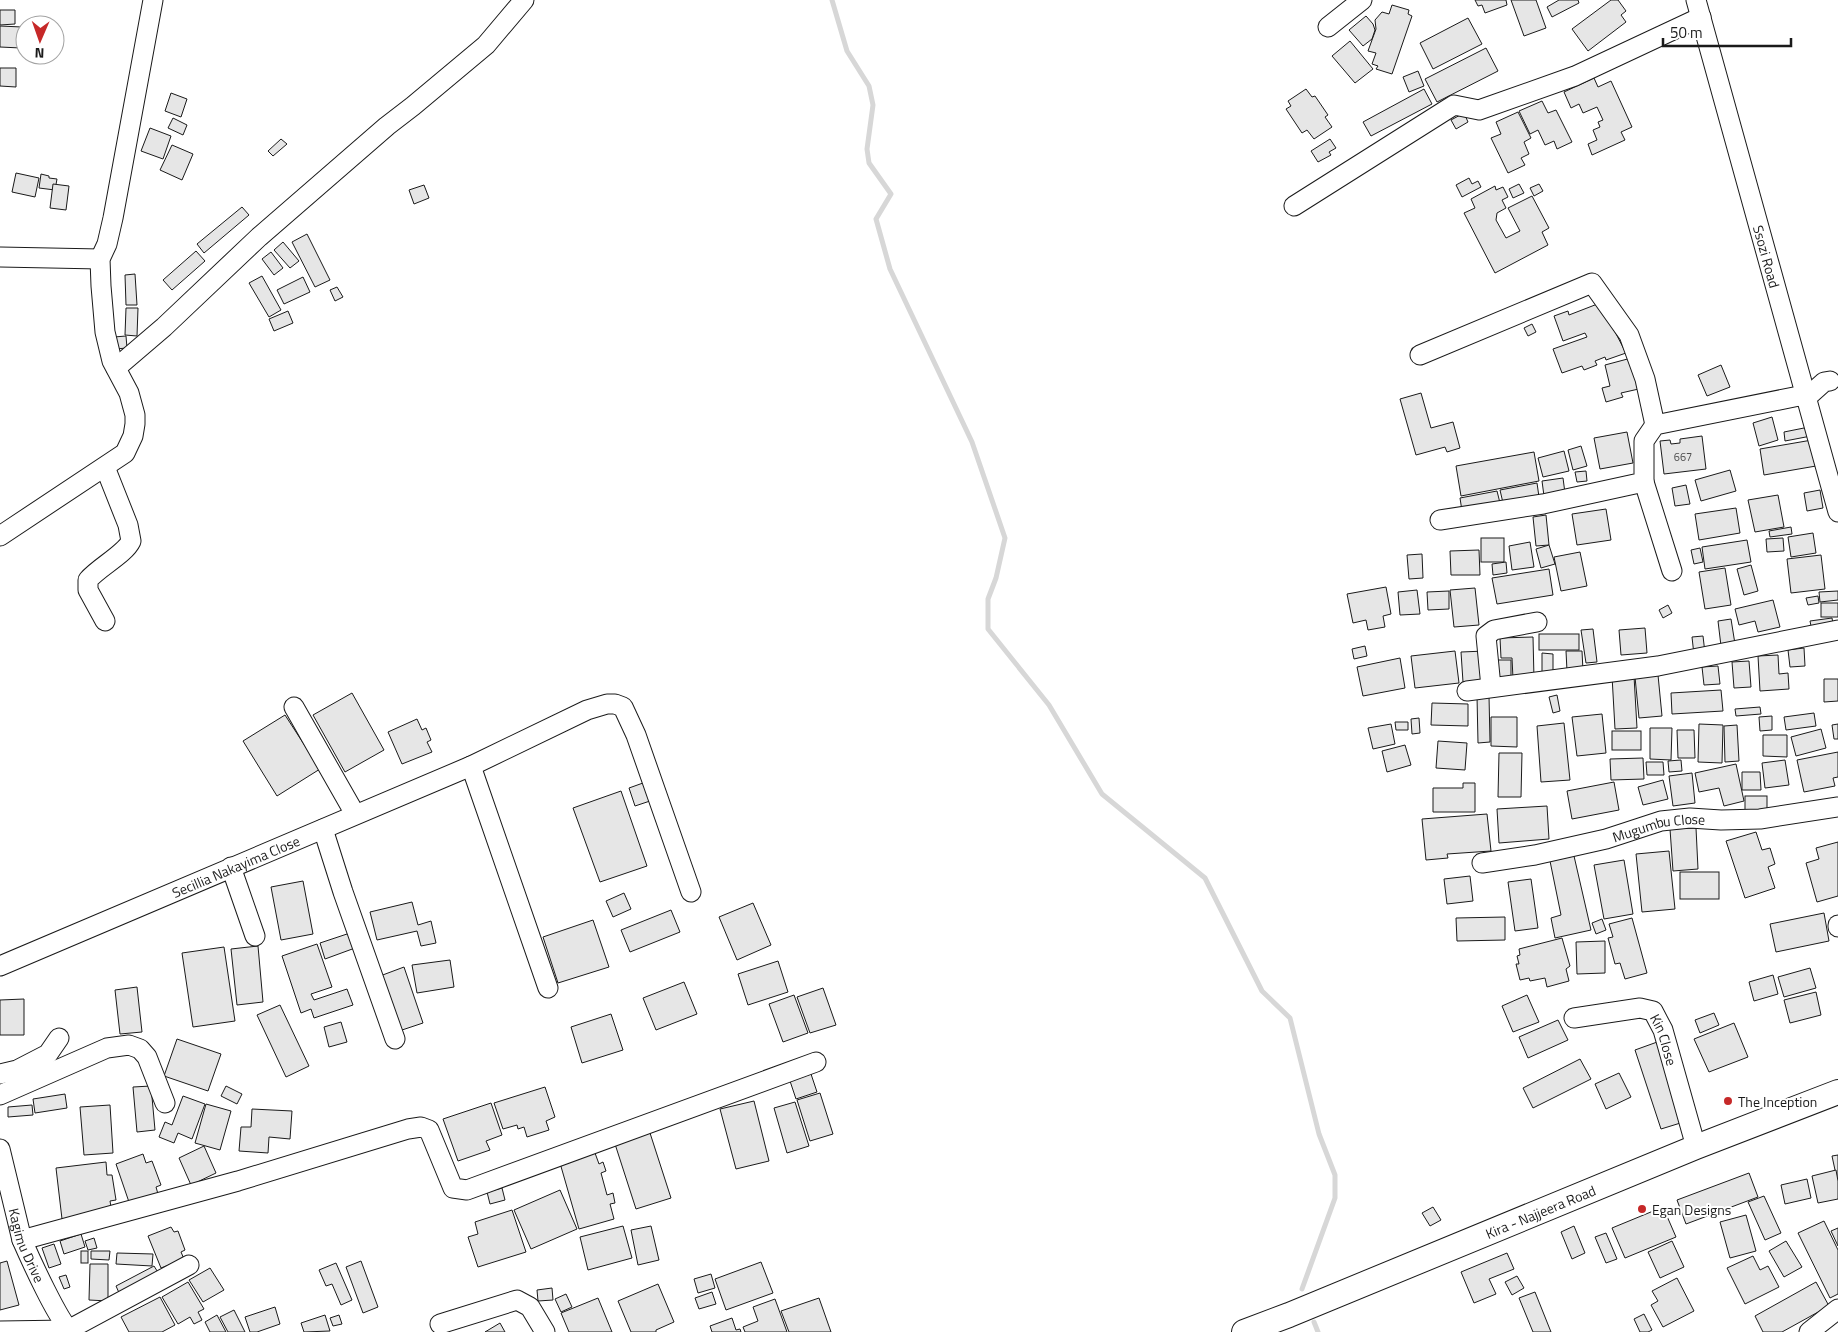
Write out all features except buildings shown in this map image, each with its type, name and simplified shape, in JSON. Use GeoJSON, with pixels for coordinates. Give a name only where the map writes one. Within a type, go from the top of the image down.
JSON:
{"type":"FeatureCollection","features":[{"type":"Feature","properties":{"kind":"main road","name":"Kira - Najjeera Road"},"geometry":{"type":"LineString","coordinates":[[1244,1332],[1696,1147],[1838,1092]]}},
{"type":"Feature","properties":{"kind":"street"},"geometry":{"type":"LineString","coordinates":[[0,536],[125,453],[132,436],[135,415],[129,393],[112,361],[105,332],[100,259],[107,244],[114,218],[153,0]]}},
{"type":"Feature","properties":{"kind":"street"},"geometry":{"type":"LineString","coordinates":[[116,368],[164,327],[259,237],[387,126],[414,106],[486,45],[524,0]]}},
{"type":"Feature","properties":{"kind":"street"},"geometry":{"type":"LineString","coordinates":[[1328,27],[1362,0]]}},
{"type":"Feature","properties":{"kind":"street"},"geometry":{"type":"LineString","coordinates":[[1294,206],[1454,106],[1479,110],[1575,76],[1700,6]]}},
{"type":"Feature","properties":{"kind":"street","name":"Ssozi Road"},"geometry":{"type":"LineString","coordinates":[[1700,6],[1805,397],[1838,512]]}},
{"type":"Feature","properties":{"kind":"street"},"geometry":{"type":"LineString","coordinates":[[0,257],[100,259]]}},
{"type":"Feature","properties":{"kind":"street"},"geometry":{"type":"LineString","coordinates":[[1420,355],[1592,283],[1629,335],[1645,379],[1655,425]]}},
{"type":"Feature","properties":{"kind":"street"},"geometry":{"type":"LineString","coordinates":[[1672,571],[1644,482],[1644,441],[1655,425],[1805,397],[1824,382],[1830,381]]}},
{"type":"Feature","properties":{"kind":"street"},"geometry":{"type":"LineString","coordinates":[[105,467],[128,525],[131,542],[127,548],[97,570],[88,580],[88,590],[105,621]]}},
{"type":"Feature","properties":{"kind":"street"},"geometry":{"type":"LineString","coordinates":[[1440,520],[1543,504],[1644,482]]}},
{"type":"Feature","properties":{"kind":"street"},"geometry":{"type":"LineString","coordinates":[[1491,688],[1486,636],[1494,630],[1537,622]]}},
{"type":"Feature","properties":{"kind":"street"},"geometry":{"type":"LineString","coordinates":[[1467,691],[1658,666],[1838,630]]}},
{"type":"Feature","properties":{"kind":"street","name":"Secillia Nakayima Close"},"geometry":{"type":"LineString","coordinates":[[0,966],[471,766],[587,710],[608,704],[623,707],[636,735],[691,892]]}},
{"type":"Feature","properties":{"kind":"street"},"geometry":{"type":"LineString","coordinates":[[294,707],[355,814]]}},
{"type":"Feature","properties":{"kind":"street"},"geometry":{"type":"LineString","coordinates":[[471,766],[548,988]]}},
{"type":"Feature","properties":{"kind":"street","name":"Mugumbu Close"},"geometry":{"type":"LineString","coordinates":[[1482,863],[1535,855],[1606,839],[1661,821],[1690,818],[1721,820],[1760,818],[1838,806]]}},
{"type":"Feature","properties":{"kind":"street"},"geometry":{"type":"LineString","coordinates":[[323,829],[343,892],[395,1039]]}},
{"type":"Feature","properties":{"kind":"street"},"geometry":{"type":"LineString","coordinates":[[231,867],[256,936]]}},
{"type":"Feature","properties":{"kind":"street","name":"Kin Close"},"geometry":{"type":"LineString","coordinates":[[1574,1018],[1640,1008],[1653,1011],[1663,1030],[1696,1147]]}},
{"type":"Feature","properties":{"kind":"street"},"geometry":{"type":"LineString","coordinates":[[0,1074],[17,1070],[48,1054],[59,1038]]}},
{"type":"Feature","properties":{"kind":"street"},"geometry":{"type":"LineString","coordinates":[[0,1095],[107,1048],[129,1045],[140,1049],[147,1057],[165,1103]]}},
{"type":"Feature","properties":{"kind":"street"},"geometry":{"type":"LineString","coordinates":[[22,1240],[238,1181],[408,1129],[421,1128],[429,1130],[453,1188],[467,1190],[816,1062]]}},
{"type":"Feature","properties":{"kind":"street","name":"Kagimu Drive"},"geometry":{"type":"LineString","coordinates":[[0,1149],[22,1240],[33,1267],[70,1331]]}},
{"type":"Feature","properties":{"kind":"street"},"geometry":{"type":"LineString","coordinates":[[0,1331],[70,1331],[189,1265]]}},
{"type":"Feature","properties":{"kind":"street"},"geometry":{"type":"LineString","coordinates":[[440,1324],[517,1300],[530,1306],[545,1332]]}},
{"type":"Feature","properties":{"kind":"street"},"geometry":{"type":"LineString","coordinates":[[1809,1332],[1838,1309]]}},
{"type":"Feature","properties":{"kind":"waterway"},"geometry":{"type":"LineString","coordinates":[[832,0],[847,51],[869,86],[873,105],[867,149],[869,163],[891,194],[876,219],[890,269],[972,442],[1005,538],[996,578],[988,599],[988,629],[1049,705],[1102,794],[1205,878],[1262,991],[1290,1018],[1319,1134],[1335,1175],[1335,1198],[1302,1289]]}},
{"type":"Feature","properties":{"kind":"waterway"},"geometry":{"type":"LineString","coordinates":[[1314,1322],[1318,1332]]}},
{"type":"Feature","properties":{"kind":"place","name":"The Inception"},"geometry":{"type":"Point","coordinates":[1728,1101]}},
{"type":"Feature","properties":{"kind":"place","name":"Egan Designs"},"geometry":{"type":"Point","coordinates":[1642,1209]}}]}
